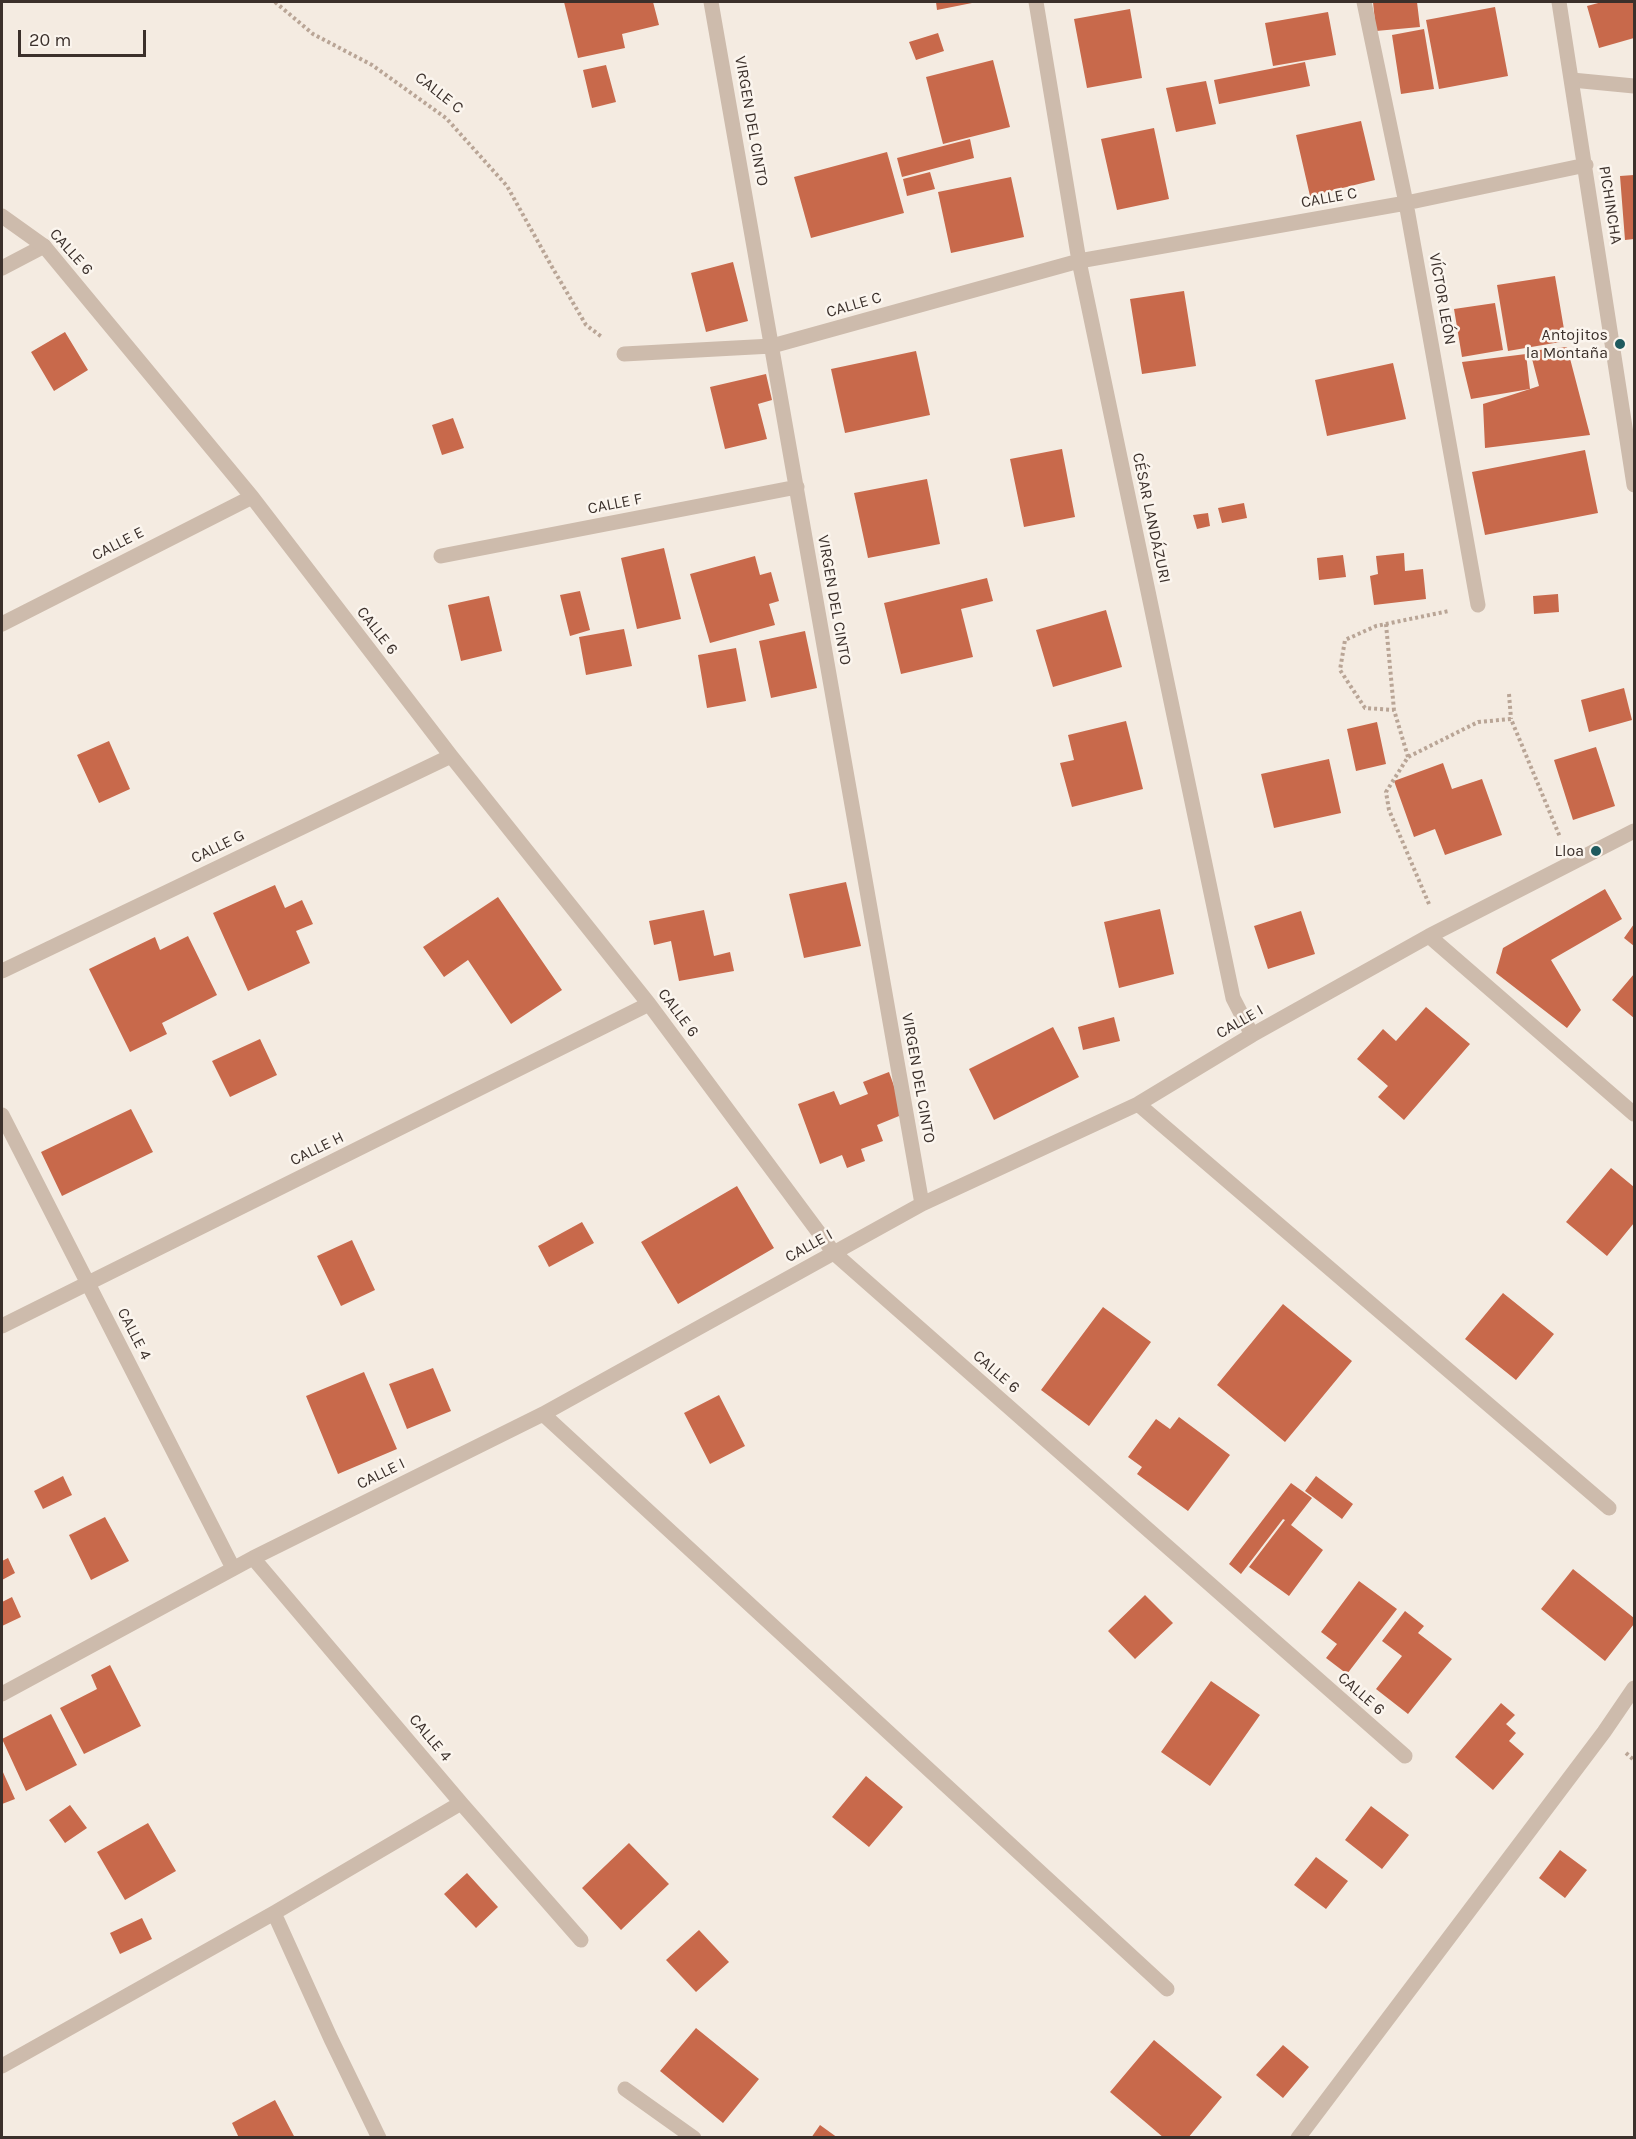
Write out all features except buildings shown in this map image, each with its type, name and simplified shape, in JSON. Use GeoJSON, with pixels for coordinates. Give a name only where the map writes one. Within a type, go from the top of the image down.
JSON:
{"type":"FeatureCollection","features":[{"type":"Feature","properties":{"kind":"street","name":"VIRGEN DEL CINTO"},"geometry":{"type":"LineString","coordinates":[[711,2],[922,1204]]}},
{"type":"Feature","properties":{"kind":"street","name":"CÉSAR LANDÁZURI"},"geometry":{"type":"LineString","coordinates":[[1036,2],[1079,261],[1233,998],[1252,1035]]}},
{"type":"Feature","properties":{"kind":"street","name":"VÍCTOR LEÓN"},"geometry":{"type":"LineString","coordinates":[[1364,2],[1406,203],[1478,605]]}},
{"type":"Feature","properties":{"kind":"street","name":"PICHINCHA"},"geometry":{"type":"LineString","coordinates":[[1560,2],[1635,485]]}},
{"type":"Feature","properties":{"kind":"street"},"geometry":{"type":"LineString","coordinates":[[1572,80],[1635,86]]}},
{"type":"Feature","properties":{"kind":"street","name":"CALLE C"},"geometry":{"type":"LineString","coordinates":[[624,354],[772,346],[1079,261],[1406,203],[1586,165]]}},
{"type":"Feature","properties":{"kind":"street","name":"CALLE 6"},"geometry":{"type":"LineString","coordinates":[[2,216],[44,246],[252,497],[451,756],[650,1004],[834,1253],[1404,1756]]}},
{"type":"Feature","properties":{"kind":"street"},"geometry":{"type":"LineString","coordinates":[[2,268],[44,246]]}},
{"type":"Feature","properties":{"kind":"street","name":"CALLE F"},"geometry":{"type":"LineString","coordinates":[[441,556],[796,487]]}},
{"type":"Feature","properties":{"kind":"street","name":"CALLE E"},"geometry":{"type":"LineString","coordinates":[[2,624],[252,497]]}},
{"type":"Feature","properties":{"kind":"street","name":"CALLE G"},"geometry":{"type":"LineString","coordinates":[[2,971],[451,756]]}},
{"type":"Feature","properties":{"kind":"street","name":"CALLE I"},"geometry":{"type":"LineString","coordinates":[[2,1694],[233,1568],[543,1414],[922,1204],[1138,1104],[1252,1035],[1434,933],[1635,831]]}},
{"type":"Feature","properties":{"kind":"street"},"geometry":{"type":"LineString","coordinates":[[1434,933],[1635,1114]]}},
{"type":"Feature","properties":{"kind":"street","name":"CALLE H"},"geometry":{"type":"LineString","coordinates":[[2,1326],[650,1004]]}},
{"type":"Feature","properties":{"kind":"street"},"geometry":{"type":"LineString","coordinates":[[1138,1104],[1609,1508]]}},
{"type":"Feature","properties":{"kind":"street","name":"CALLE 4"},"geometry":{"type":"LineString","coordinates":[[2,1115],[233,1568]]}},
{"type":"Feature","properties":{"kind":"street"},"geometry":{"type":"LineString","coordinates":[[543,1414],[1167,1989]]}},
{"type":"Feature","properties":{"kind":"street","name":"CALLE 4"},"geometry":{"type":"LineString","coordinates":[[253,1558],[581,1940]]}},
{"type":"Feature","properties":{"kind":"street"},"geometry":{"type":"LineString","coordinates":[[1298,2138],[1635,1688]]}},
{"type":"Feature","properties":{"kind":"street"},"geometry":{"type":"LineString","coordinates":[[2,2066],[274,1913],[461,1803]]}},
{"type":"Feature","properties":{"kind":"street"},"geometry":{"type":"LineString","coordinates":[[274,1913],[379,2138]]}},
{"type":"Feature","properties":{"kind":"street"},"geometry":{"type":"LineString","coordinates":[[625,2089],[694,2138]]}},
{"type":"Feature","properties":{"kind":"path","name":"CALLE C"},"geometry":{"type":"LineString","coordinates":[[275,2],[313,34],[372,65],[446,118],[507,186],[586,325],[624,354]]}},
{"type":"Feature","properties":{"kind":"path"},"geometry":{"type":"LineString","coordinates":[[1394,710],[1365,708],[1340,670],[1345,640],[1376,626],[1478,605]]}},
{"type":"Feature","properties":{"kind":"path"},"geometry":{"type":"LineString","coordinates":[[1386,624],[1394,710],[1408,757]]}},
{"type":"Feature","properties":{"kind":"path"},"geometry":{"type":"LineString","coordinates":[[1509,694],[1510,719],[1571,863]]}},
{"type":"Feature","properties":{"kind":"path"},"geometry":{"type":"LineString","coordinates":[[1434,933],[1389,810],[1386,792],[1408,757],[1478,722],[1510,719]]}},
{"type":"Feature","properties":{"kind":"place","name":"Antojitos la Montaña"},"geometry":{"type":"Point","coordinates":[1620,344]}},
{"type":"Feature","properties":{"kind":"place","name":"Lloa"},"geometry":{"type":"Point","coordinates":[1596,851]}}]}
